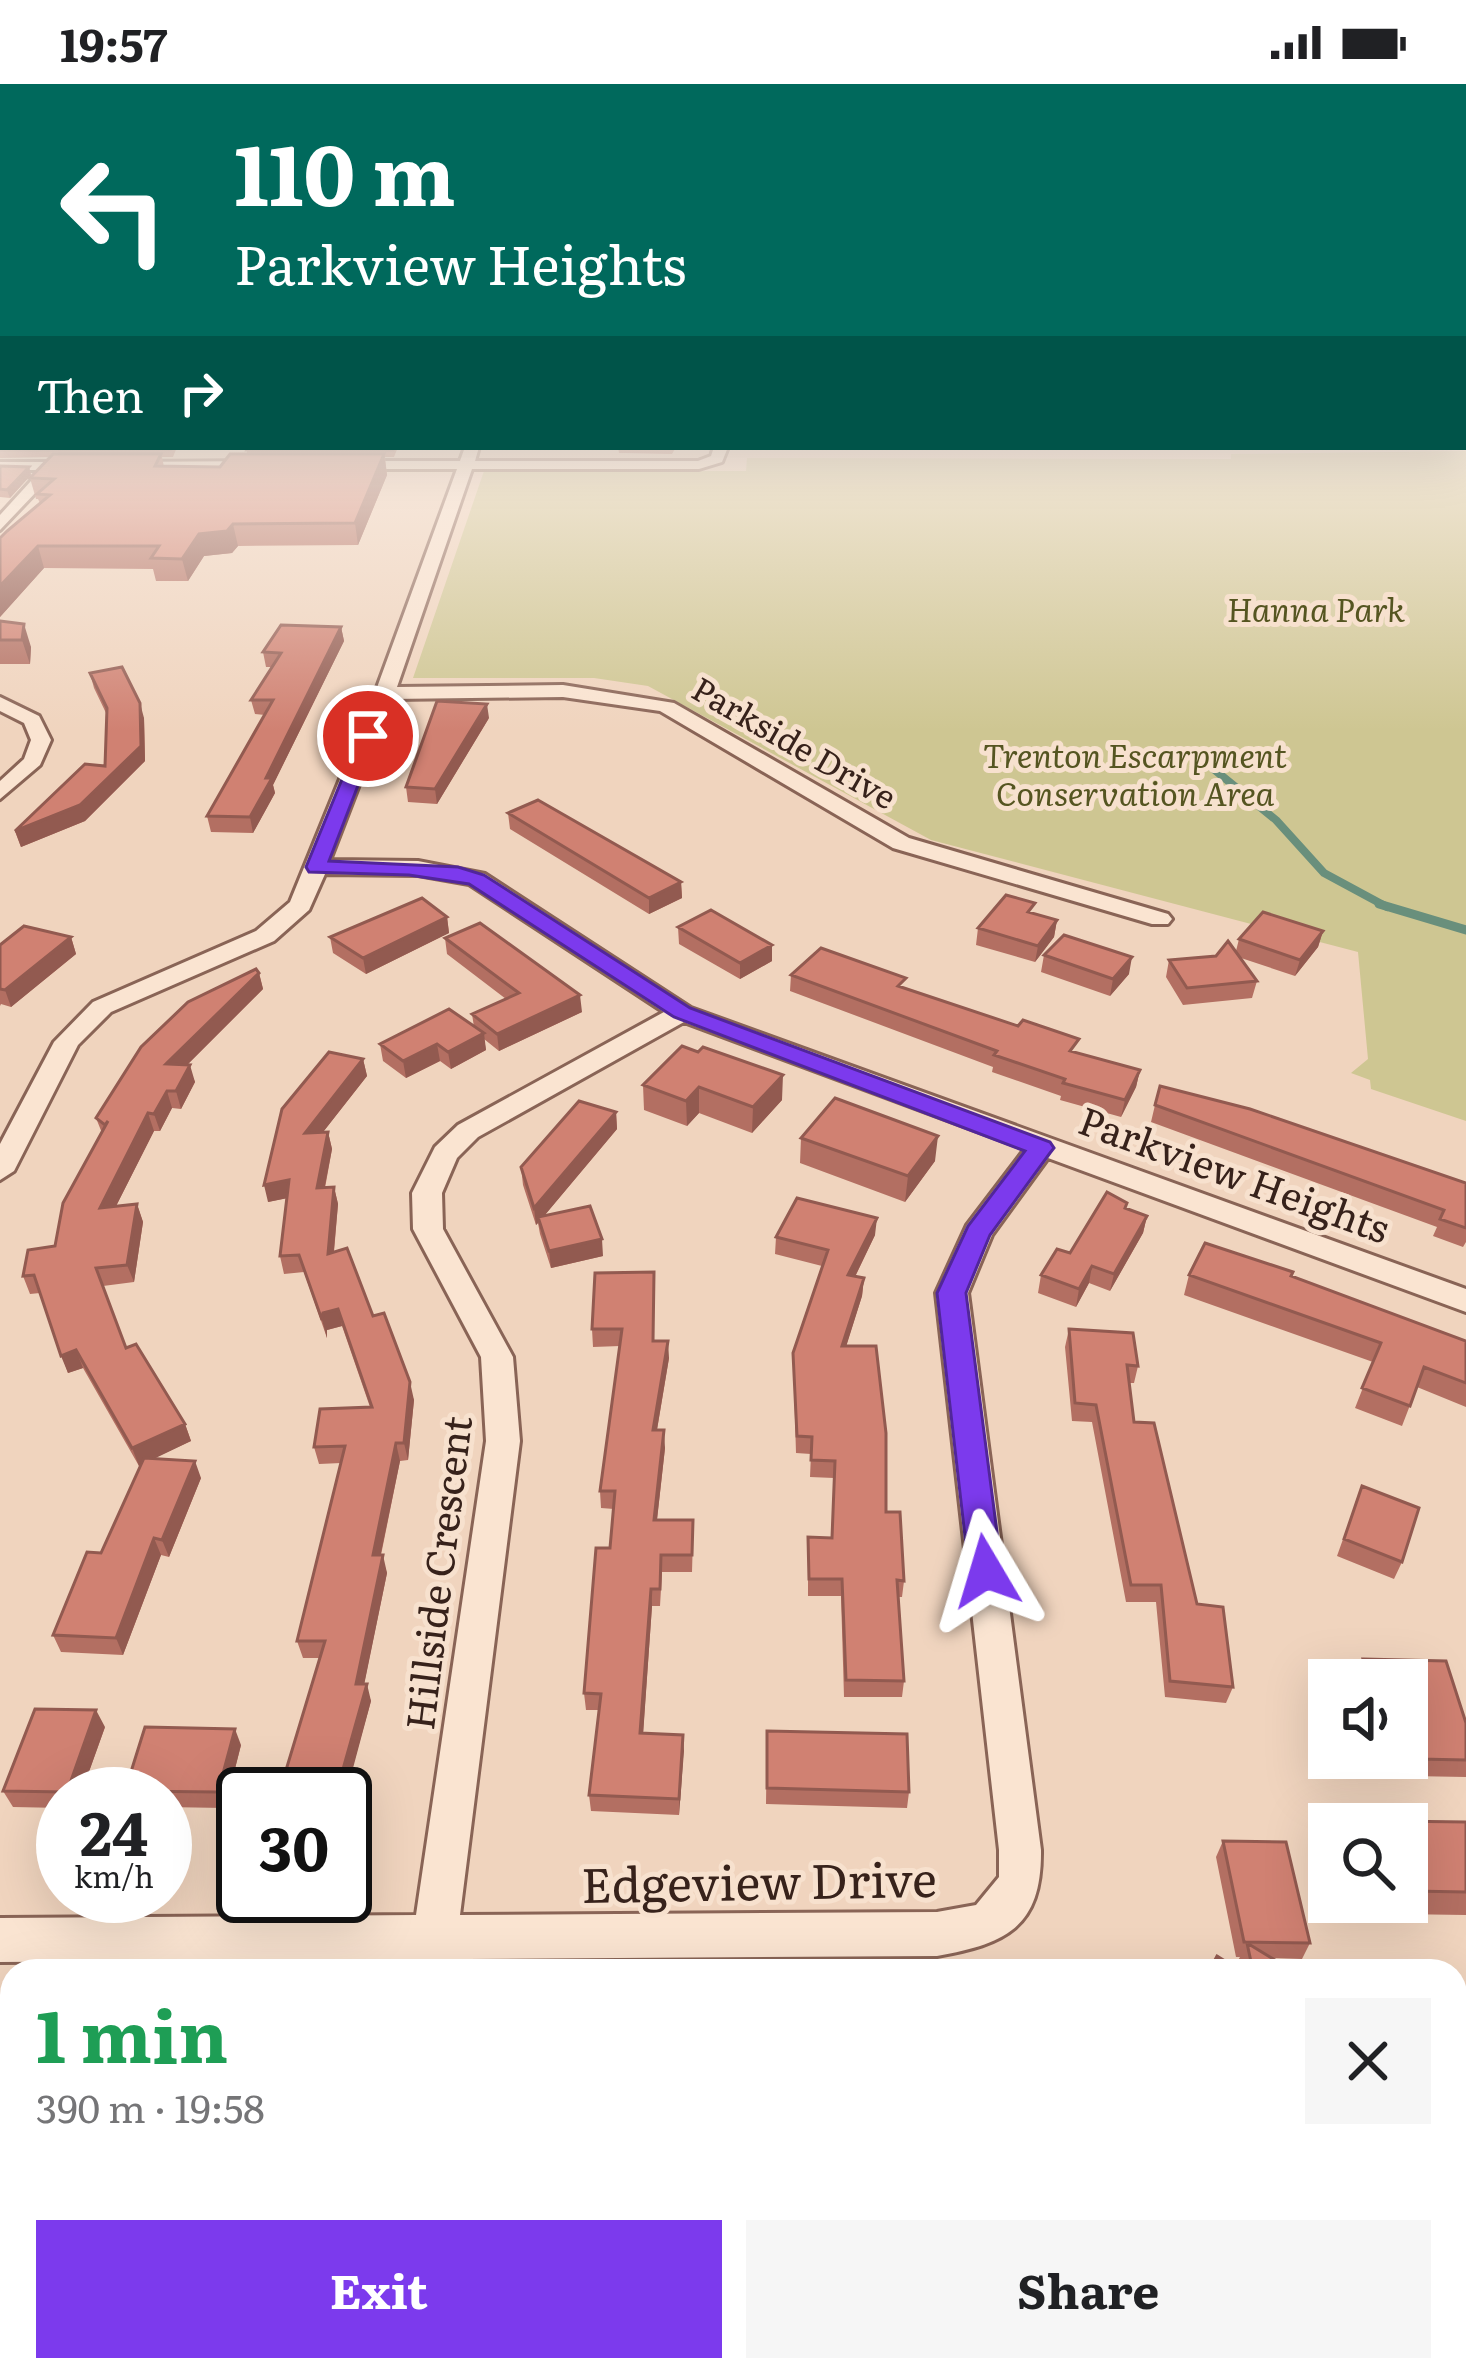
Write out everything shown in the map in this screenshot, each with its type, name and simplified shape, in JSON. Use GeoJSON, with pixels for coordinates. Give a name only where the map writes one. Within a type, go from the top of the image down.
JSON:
{"type":"FeatureCollection","features":[{"type":"Feature","properties":{"kind":"street"},"geometry":{"type":"LineString","coordinates":[[0,1171],[67,1042],[102,1007],[266,936],[301,905],[385,693],[447,517]]}},
{"type":"Feature","properties":{"kind":"street","name":"Parkside Drive"},"geometry":{"type":"LineString","coordinates":[[385,693],[601,693],[637,698],[667,707],[902,843],[1160,919]]}},
{"type":"Feature","properties":{"kind":"street"},"geometry":{"type":"LineString","coordinates":[[0,704],[32,720],[41,740],[33,761],[0,793]]}},
{"type":"Feature","properties":{"kind":"street","name":"Parkview Heights"},"geometry":{"type":"LineString","coordinates":[[316,867],[425,870],[477,880],[682,1012],[1041,1148],[1466,1300]]}},
{"type":"Feature","properties":{"kind":"street","name":"Hillside Crescent"},"geometry":{"type":"LineString","coordinates":[[435,1938],[503,1441],[497,1357],[428,1229],[427,1193],[445,1154],[468,1131],[682,1012]]}},
{"type":"Feature","properties":{"kind":"street","name":"Edgeview Drive"},"geometry":{"type":"LineString","coordinates":[[0,1940],[937,1934],[988,1925],[1020,1884],[1017,1826],[952,1293],[977,1232],[1041,1148]]}},
{"type":"Feature","properties":{"kind":"green space","name":"Hanna Park"},"geometry":{"type":"Polygon","coordinates":[[[468,517],[1466,517],[1466,1121],[1371,1089],[1370,1080],[1351,1073],[1368,1059],[1358,952],[931,840],[648,686],[594,678],[413,678],[468,517]]]}},
{"type":"Feature","properties":{"kind":"building"},"geometry":{"type":"Polygon","coordinates":[[[24,517],[357,517],[355,523],[233,524],[227,531],[199,534],[182,559],[151,558],[159,546],[38,546],[0,586],[0,538],[24,517]]]}},
{"type":"Feature","properties":{"kind":"building"},"geometry":{"type":"Polygon","coordinates":[[[0,621],[24,624],[22,640],[0,640],[0,621]]]}},
{"type":"Feature","properties":{"kind":"building"},"geometry":{"type":"Polygon","coordinates":[[[281,625],[341,627],[250,817],[207,816],[273,700],[251,700],[281,653],[263,652],[281,625]]]}},
{"type":"Feature","properties":{"kind":"building"},"geometry":{"type":"Polygon","coordinates":[[[122,667],[140,703],[141,746],[80,805],[15,831],[85,764],[105,766],[107,708],[90,673],[122,667]]]}},
{"type":"Feature","properties":{"kind":"building"},"geometry":{"type":"Polygon","coordinates":[[[437,701],[487,704],[435,789],[406,787],[437,701]]]}},
{"type":"Feature","properties":{"kind":"building"},"geometry":{"type":"Polygon","coordinates":[[[538,800],[681,882],[649,898],[508,813],[538,800]]]}},
{"type":"Feature","properties":{"kind":"building"},"geometry":{"type":"Polygon","coordinates":[[[1006,895],[1035,903],[1028,912],[1057,920],[1038,946],[978,928],[1006,895]]]}},
{"type":"Feature","properties":{"kind":"building"},"geometry":{"type":"Polygon","coordinates":[[[422,898],[447,917],[363,958],[330,937],[422,898]]]}},
{"type":"Feature","properties":{"kind":"building"},"geometry":{"type":"Polygon","coordinates":[[[711,910],[772,945],[740,963],[678,927],[711,910]]]}},
{"type":"Feature","properties":{"kind":"building"},"geometry":{"type":"Polygon","coordinates":[[[1263,912],[1323,931],[1300,960],[1239,939],[1263,912]]]}},
{"type":"Feature","properties":{"kind":"building"},"geometry":{"type":"Polygon","coordinates":[[[480,923],[580,995],[497,1034],[472,1014],[519,993],[445,938],[480,923]]]}},
{"type":"Feature","properties":{"kind":"building"},"geometry":{"type":"Polygon","coordinates":[[[24,926],[71,937],[5,990],[0,989],[0,945],[24,926]]]}},
{"type":"Feature","properties":{"kind":"building"},"geometry":{"type":"Polygon","coordinates":[[[1064,935],[1132,957],[1113,979],[1044,955],[1064,935]]]}},
{"type":"Feature","properties":{"kind":"building"},"geometry":{"type":"Polygon","coordinates":[[[1228,941],[1257,981],[1187,988],[1169,960],[1216,956],[1228,941]]]}},
{"type":"Feature","properties":{"kind":"building"},"geometry":{"type":"Polygon","coordinates":[[[821,948],[906,978],[898,986],[1018,1026],[1023,1020],[1079,1039],[1070,1051],[1140,1070],[1125,1100],[1063,1083],[1065,1079],[994,1055],[997,1051],[791,975],[821,948]]]}},
{"type":"Feature","properties":{"kind":"building"},"geometry":{"type":"Polygon","coordinates":[[[256,969],[259,973],[166,1064],[190,1065],[176,1091],[167,1091],[154,1114],[148,1113],[100,1208],[137,1204],[127,1265],[96,1268],[126,1348],[136,1344],[185,1424],[132,1448],[76,1350],[61,1356],[34,1275],[23,1276],[28,1250],[55,1246],[63,1203],[108,1121],[105,1125],[96,1118],[141,1047],[188,1002],[256,969]]]}},
{"type":"Feature","properties":{"kind":"building"},"geometry":{"type":"Polygon","coordinates":[[[449,1009],[484,1033],[448,1052],[437,1044],[403,1061],[380,1044],[449,1009]]]}},
{"type":"Feature","properties":{"kind":"building"},"geometry":{"type":"Polygon","coordinates":[[[682,1046],[698,1052],[703,1047],[783,1075],[753,1107],[699,1087],[686,1101],[643,1085],[682,1046]]]}},
{"type":"Feature","properties":{"kind":"building"},"geometry":{"type":"Polygon","coordinates":[[[329,1052],[363,1059],[305,1133],[328,1132],[317,1188],[334,1187],[328,1254],[347,1248],[373,1316],[384,1313],[410,1382],[404,1443],[396,1443],[373,1555],[383,1555],[356,1684],[367,1684],[344,1767],[287,1767],[325,1641],[297,1641],[345,1446],[314,1447],[320,1409],[372,1407],[338,1309],[323,1313],[322,1320],[299,1255],[280,1256],[289,1180],[264,1185],[282,1109],[329,1052]]]}},
{"type":"Feature","properties":{"kind":"building"},"geometry":{"type":"Polygon","coordinates":[[[1160,1086],[1250,1109],[1466,1183],[1466,1228],[1440,1219],[1444,1210],[1155,1105],[1160,1086]]]}},
{"type":"Feature","properties":{"kind":"building"},"geometry":{"type":"Polygon","coordinates":[[[835,1098],[938,1136],[908,1176],[801,1138],[835,1098]]]}},
{"type":"Feature","properties":{"kind":"building"},"geometry":{"type":"Polygon","coordinates":[[[579,1101],[616,1112],[534,1208],[521,1167],[579,1101]]]}},
{"type":"Feature","properties":{"kind":"building"},"geometry":{"type":"Polygon","coordinates":[[[1107,1192],[1127,1203],[1125,1208],[1147,1216],[1114,1274],[1092,1266],[1079,1289],[1041,1275],[1057,1249],[1070,1253],[1107,1192]]]}},
{"type":"Feature","properties":{"kind":"building"},"geometry":{"type":"Polygon","coordinates":[[[797,1198],[877,1218],[848,1275],[864,1278],[842,1346],[876,1346],[886,1433],[886,1512],[900,1512],[904,1581],[897,1580],[904,1681],[846,1680],[842,1579],[809,1579],[808,1537],[832,1538],[835,1461],[811,1460],[812,1437],[797,1436],[793,1353],[828,1250],[776,1237],[797,1198]]]}},
{"type":"Feature","properties":{"kind":"building"},"geometry":{"type":"Polygon","coordinates":[[[590,1206],[602,1239],[549,1251],[538,1217],[590,1206]]]}},
{"type":"Feature","properties":{"kind":"building"},"geometry":{"type":"Polygon","coordinates":[[[1205,1243],[1293,1272],[1291,1276],[1466,1341],[1466,1383],[1424,1367],[1410,1406],[1362,1388],[1381,1343],[1189,1275],[1205,1243]]]}},
{"type":"Feature","properties":{"kind":"building"},"geometry":{"type":"Polygon","coordinates":[[[654,1272],[653,1341],[668,1341],[653,1430],[664,1430],[654,1520],[693,1520],[692,1555],[661,1555],[660,1589],[651,1589],[640,1733],[683,1735],[679,1799],[589,1795],[601,1694],[584,1693],[596,1548],[610,1548],[615,1491],[600,1491],[622,1329],[592,1329],[595,1273],[654,1272]]]}},
{"type":"Feature","properties":{"kind":"building"},"geometry":{"type":"Polygon","coordinates":[[[1069,1329],[1133,1333],[1138,1366],[1127,1365],[1134,1422],[1154,1423],[1197,1604],[1223,1607],[1233,1687],[1170,1681],[1161,1585],[1131,1585],[1096,1405],[1075,1403],[1069,1329]]]}},
{"type":"Feature","properties":{"kind":"building"},"geometry":{"type":"Polygon","coordinates":[[[144,1458],[195,1461],[162,1540],[154,1538],[116,1638],[53,1635],[87,1552],[101,1553],[144,1458]]]}},
{"type":"Feature","properties":{"kind":"building"},"geometry":{"type":"Polygon","coordinates":[[[1362,1486],[1419,1508],[1402,1562],[1344,1539],[1362,1486]]]}},
{"type":"Feature","properties":{"kind":"building"},"geometry":{"type":"Polygon","coordinates":[[[1428,1661],[1446,1661],[1466,1723],[1466,1760],[1428,1759],[1428,1661]]]}},
{"type":"Feature","properties":{"kind":"building"},"geometry":{"type":"Polygon","coordinates":[[[35,1709],[96,1710],[76,1767],[36,1767],[36,1792],[3,1791],[35,1709]]]}},
{"type":"Feature","properties":{"kind":"building"},"geometry":{"type":"Polygon","coordinates":[[[145,1727],[235,1729],[225,1767],[216,1767],[216,1792],[192,1792],[192,1767],[132,1767],[145,1727]]]}},
{"type":"Feature","properties":{"kind":"building"},"geometry":{"type":"Polygon","coordinates":[[[767,1731],[907,1734],[909,1792],[767,1788],[767,1731]]]}},
{"type":"Feature","properties":{"kind":"building"},"geometry":{"type":"Polygon","coordinates":[[[1428,1821],[1466,1822],[1466,1892],[1428,1891],[1428,1821]]]}},
{"type":"Feature","properties":{"kind":"building"},"geometry":{"type":"Polygon","coordinates":[[[1223,1841],[1286,1842],[1310,1943],[1244,1942],[1223,1841]]]}},
{"type":"Feature","properties":{"kind":"building"},"geometry":{"type":"Polygon","coordinates":[[[1247,1943],[1273,1959],[1250,1959],[1247,1943]]]}},
{"type":"Feature","properties":{"kind":"waterway"},"geometry":{"type":"LineString","coordinates":[[1200,758],[1276,820],[1324,873],[1384,906]]}},
{"type":"Feature","properties":{"kind":"waterway"},"geometry":{"type":"LineString","coordinates":[[1379,904],[1384,906]]}},
{"type":"Feature","properties":{"kind":"waterway"},"geometry":{"type":"LineString","coordinates":[[1384,906],[1466,930]]}},
{"type":"Feature","properties":{"kind":"route"},"geometry":{"type":"LineString","coordinates":[[368,736],[316,867],[409,869],[458,873],[477,880],[682,1012],[1041,1148],[977,1232],[952,1293],[986,1571]]}},
{"type":"Feature","properties":{"kind":"park label","name":"Trenton Escarpment Conservation Area"},"geometry":{"type":"Point","coordinates":[1135,775]}}]}
